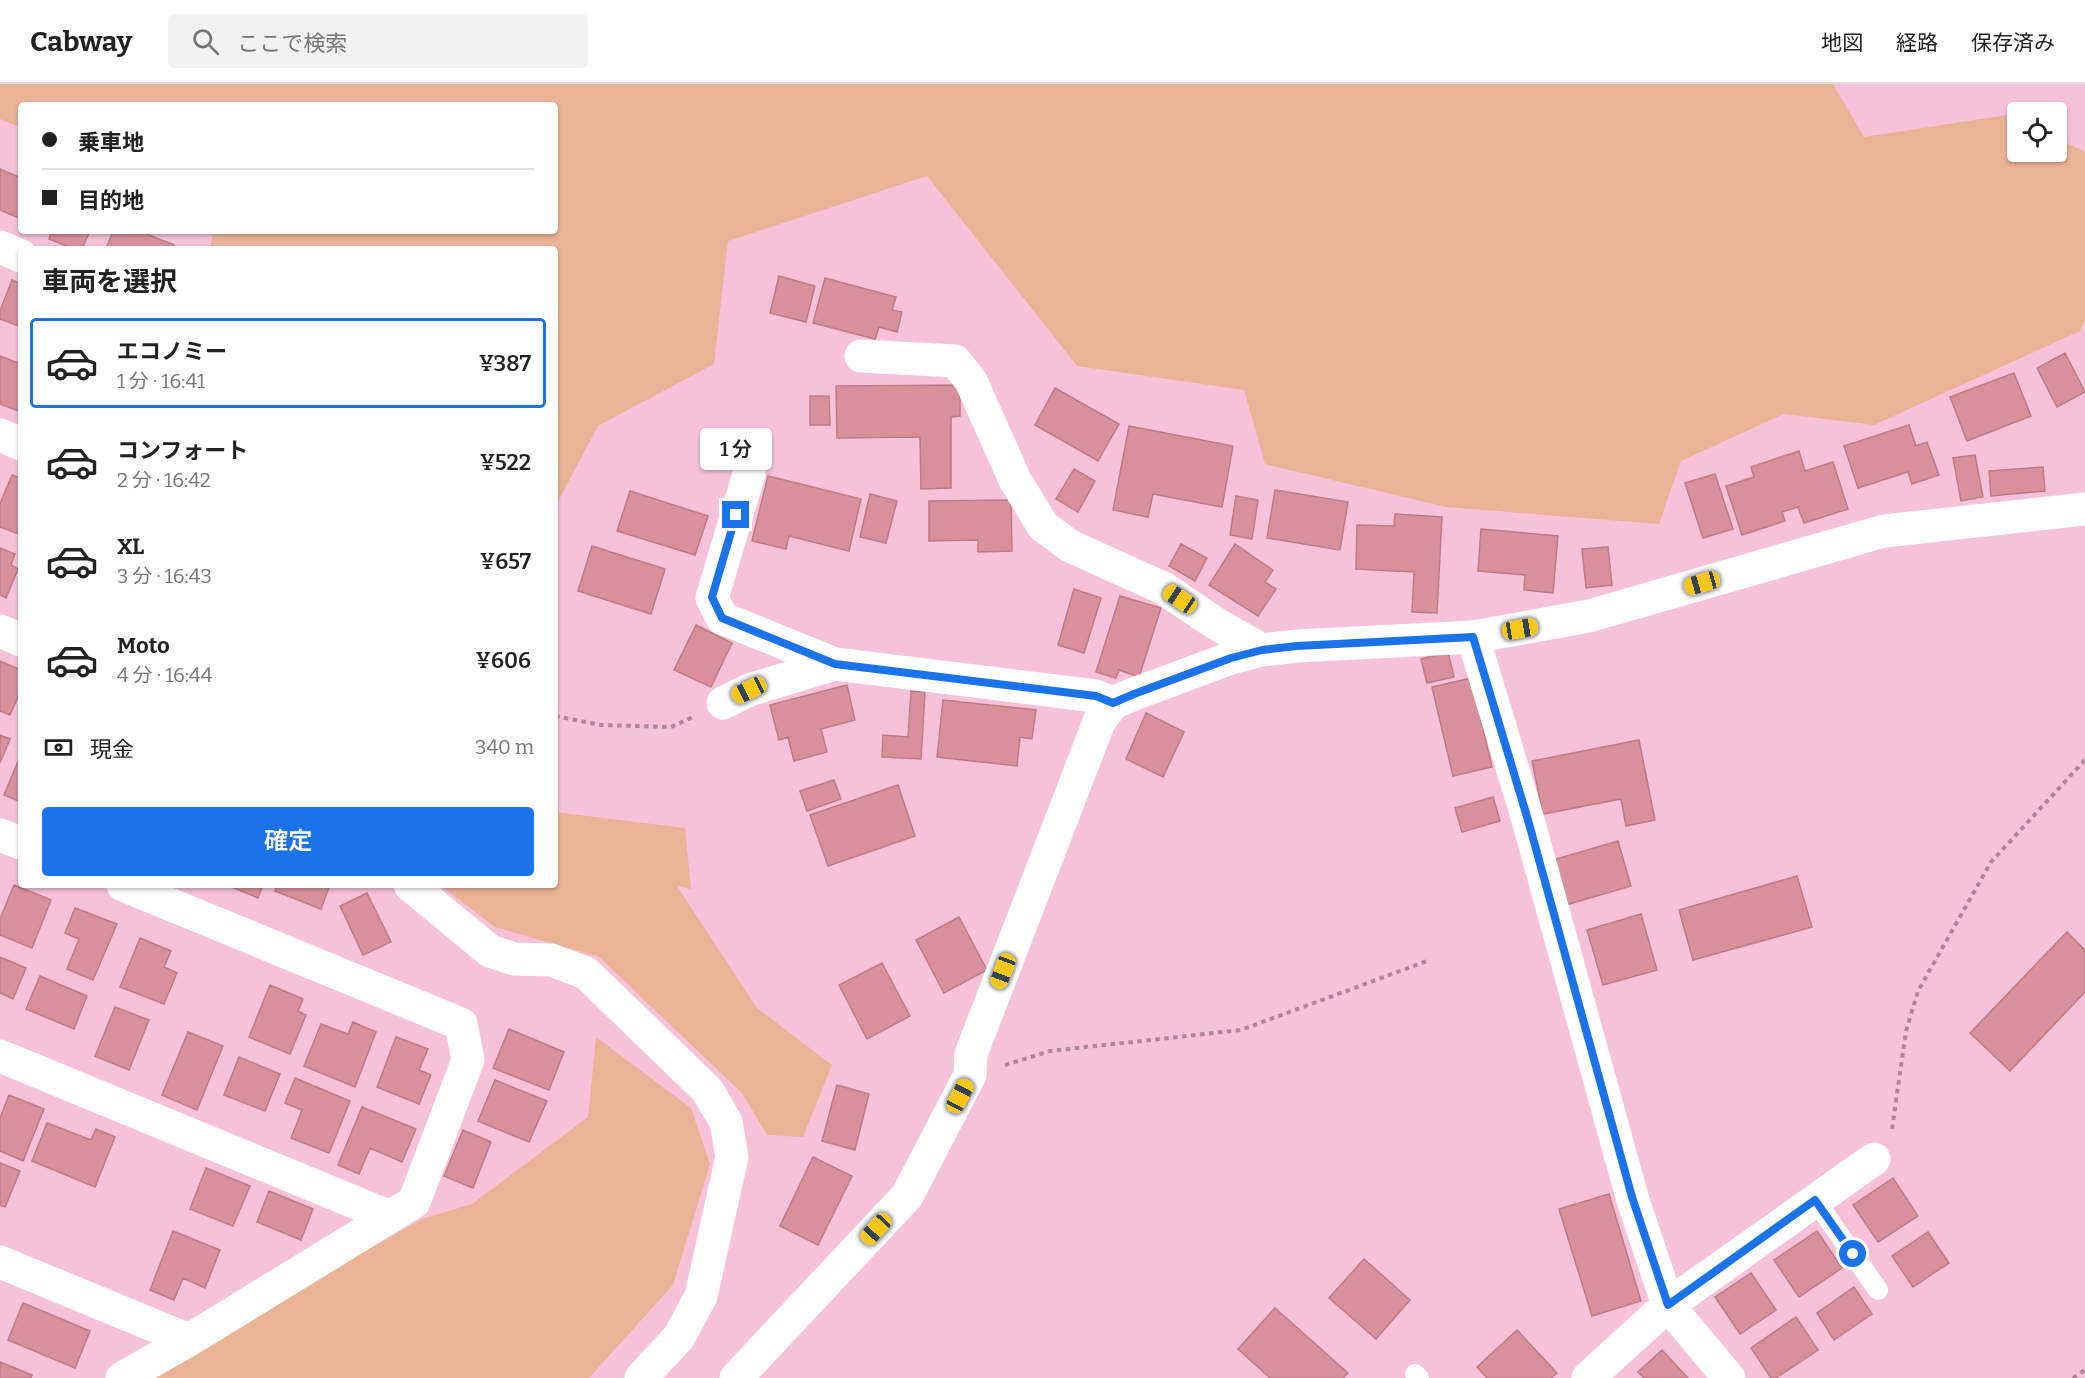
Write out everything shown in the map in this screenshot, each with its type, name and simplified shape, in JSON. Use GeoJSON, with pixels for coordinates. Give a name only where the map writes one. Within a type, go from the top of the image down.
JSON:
{"type":"FeatureCollection","features":[{"type":"Feature","properties":{"kind":"street"},"geometry":{"type":"LineString","coordinates":[[0,247],[18,255]]}},
{"type":"Feature","properties":{"kind":"street"},"geometry":{"type":"LineString","coordinates":[[861,356],[955,361],[971,381],[1015,480],[1043,526],[1070,546],[1163,588],[1215,623],[1262,650]]}},
{"type":"Feature","properties":{"kind":"street"},"geometry":{"type":"LineString","coordinates":[[0,435],[18,443]]}},
{"type":"Feature","properties":{"kind":"street"},"geometry":{"type":"LineString","coordinates":[[749,474],[712,597],[722,618],[835,664],[1096,696],[1113,703]]}},
{"type":"Feature","properties":{"kind":"street"},"geometry":{"type":"LineString","coordinates":[[736,1378],[907,1196],[970,1076],[971,1054],[1099,722],[1113,703],[1231,658],[1262,650],[1297,646],[1473,637],[1589,616],[1884,531],[2085,509]]}},
{"type":"Feature","properties":{"kind":"street"},"geometry":{"type":"LineString","coordinates":[[0,631],[18,639]]}},
{"type":"Feature","properties":{"kind":"street"},"geometry":{"type":"LineString","coordinates":[[1473,637],[1528,820],[1632,1197],[1668,1305],[1729,1378]]}},
{"type":"Feature","properties":{"kind":"street"},"geometry":{"type":"LineString","coordinates":[[723,703],[749,690],[835,664]]}},
{"type":"Feature","properties":{"kind":"street"},"geometry":{"type":"LineString","coordinates":[[0,835],[18,842]]}},
{"type":"Feature","properties":{"kind":"street"},"geometry":{"type":"LineString","coordinates":[[122,1378],[189,1340],[414,1202],[468,1060],[460,1024],[130,888]]}},
{"type":"Feature","properties":{"kind":"street"},"geometry":{"type":"LineString","coordinates":[[414,888],[490,951],[514,959],[551,960],[586,973],[707,1090],[726,1122],[732,1157],[701,1296],[679,1337],[641,1378]]}},
{"type":"Feature","properties":{"kind":"street"},"geometry":{"type":"LineString","coordinates":[[0,1056],[388,1216]]}},
{"type":"Feature","properties":{"kind":"street"},"geometry":{"type":"LineString","coordinates":[[1588,1378],[1668,1305],[1874,1159]]}},
{"type":"Feature","properties":{"kind":"street"},"geometry":{"type":"LineString","coordinates":[[0,1262],[189,1340]]}},
{"type":"Feature","properties":{"kind":"lane"},"geometry":{"type":"LineString","coordinates":[[1815,1200],[1878,1290]]}},
{"type":"Feature","properties":{"kind":"path"},"geometry":{"type":"LineString","coordinates":[[558,717],[601,725],[671,727],[723,703]]}},
{"type":"Feature","properties":{"kind":"path"},"geometry":{"type":"LineString","coordinates":[[1874,1159],[1891,1139],[1906,1031],[1918,991],[1991,862],[2085,759]]}},
{"type":"Feature","properties":{"kind":"path"},"geometry":{"type":"LineString","coordinates":[[970,1076],[1050,1051],[1241,1030],[1426,961]]}},
{"type":"Feature","properties":{"kind":"path"},"geometry":{"type":"LineString","coordinates":[[2073,1378],[2085,1370]]}},
{"type":"Feature","properties":{"kind":"shaded area"},"geometry":{"type":"Polygon","coordinates":[[[0,84],[1833,84],[1864,137],[2007,115],[2007,162],[2067,162],[2067,143],[2085,152],[2085,319],[2080,331],[1874,425],[1784,414],[1681,461],[1659,524],[1446,507],[1265,464],[1244,390],[1077,366],[927,176],[728,241],[714,364],[598,426],[558,501],[558,246],[210,246],[212,234],[558,234],[558,102],[18,102],[18,127],[0,119],[0,84]]]}},
{"type":"Feature","properties":{"kind":"shaded area"},"geometry":{"type":"Polygon","coordinates":[[[558,812],[685,828],[691,889],[677,886],[757,1008],[832,1065],[803,1137],[767,1135],[742,1093],[599,957],[495,927],[444,888],[558,888],[558,812]]]}},
{"type":"Feature","properties":{"kind":"shaded area"},"geometry":{"type":"Polygon","coordinates":[[[596,1037],[691,1108],[710,1164],[673,1285],[589,1378],[141,1378],[422,1219],[472,1204],[588,1117],[596,1037]]]}},
{"type":"Feature","properties":{"kind":"building"},"geometry":{"type":"Polygon","coordinates":[[[0,169],[18,177],[18,218],[0,210],[0,169]]]}},
{"type":"Feature","properties":{"kind":"building"},"geometry":{"type":"Polygon","coordinates":[[[51,234],[89,234],[83,246],[66,246],[49,239],[51,234]]]}},
{"type":"Feature","properties":{"kind":"building"},"geometry":{"type":"Polygon","coordinates":[[[112,234],[146,234],[174,245],[174,246],[107,246],[112,234]]]}},
{"type":"Feature","properties":{"kind":"building"},"geometry":{"type":"Polygon","coordinates":[[[779,276],[815,286],[806,322],[770,313],[779,276]]]}},
{"type":"Feature","properties":{"kind":"building"},"geometry":{"type":"Polygon","coordinates":[[[825,278],[896,297],[892,310],[902,312],[897,332],[879,327],[875,339],[813,323],[825,278]]]}},
{"type":"Feature","properties":{"kind":"building"},"geometry":{"type":"Polygon","coordinates":[[[12,280],[18,283],[18,326],[0,319],[0,311],[12,280]]]}},
{"type":"Feature","properties":{"kind":"building"},"geometry":{"type":"Polygon","coordinates":[[[2065,353],[2085,392],[2057,407],[2037,368],[2065,353]]]}},
{"type":"Feature","properties":{"kind":"building"},"geometry":{"type":"Polygon","coordinates":[[[0,356],[18,363],[18,411],[0,404],[0,356]]]}},
{"type":"Feature","properties":{"kind":"building"},"geometry":{"type":"Polygon","coordinates":[[[2014,373],[2031,416],[1967,441],[1950,397],[2014,373]]]}},
{"type":"Feature","properties":{"kind":"building"},"geometry":{"type":"Polygon","coordinates":[[[960,385],[960,416],[951,417],[951,488],[921,489],[920,437],[837,438],[836,386],[960,385]]]}},
{"type":"Feature","properties":{"kind":"building"},"geometry":{"type":"Polygon","coordinates":[[[1055,388],[1119,424],[1098,461],[1035,425],[1055,388]]]}},
{"type":"Feature","properties":{"kind":"building"},"geometry":{"type":"Polygon","coordinates":[[[810,396],[829,396],[830,425],[810,425],[810,396]]]}},
{"type":"Feature","properties":{"kind":"building"},"geometry":{"type":"Polygon","coordinates":[[[1909,425],[1916,446],[1927,442],[1939,475],[1912,484],[1908,472],[1858,488],[1844,446],[1909,425]]]}},
{"type":"Feature","properties":{"kind":"building"},"geometry":{"type":"Polygon","coordinates":[[[1129,426],[1233,446],[1222,507],[1153,494],[1148,517],[1113,510],[1129,426]]]}},
{"type":"Feature","properties":{"kind":"building"},"geometry":{"type":"Polygon","coordinates":[[[1799,451],[1805,471],[1833,462],[1848,509],[1804,523],[1798,507],[1782,512],[1785,521],[1742,535],[1726,486],[1754,477],[1751,467],[1799,451]]]}},
{"type":"Feature","properties":{"kind":"building"},"geometry":{"type":"Polygon","coordinates":[[[1975,455],[1983,497],[1961,501],[1953,458],[1975,455]]]}},
{"type":"Feature","properties":{"kind":"building"},"geometry":{"type":"Polygon","coordinates":[[[2043,467],[2045,491],[1991,496],[1989,471],[2043,467]]]}},
{"type":"Feature","properties":{"kind":"building"},"geometry":{"type":"Polygon","coordinates":[[[1074,469],[1095,481],[1078,512],[1056,499],[1074,469]]]}},
{"type":"Feature","properties":{"kind":"building"},"geometry":{"type":"Polygon","coordinates":[[[1715,474],[1733,529],[1703,538],[1685,483],[1715,474]]]}},
{"type":"Feature","properties":{"kind":"building"},"geometry":{"type":"Polygon","coordinates":[[[12,475],[18,477],[18,534],[0,527],[0,504],[12,475]]]}},
{"type":"Feature","properties":{"kind":"building"},"geometry":{"type":"Polygon","coordinates":[[[768,476],[861,499],[849,551],[789,536],[786,549],[752,541],[768,476]]]}},
{"type":"Feature","properties":{"kind":"building"},"geometry":{"type":"Polygon","coordinates":[[[1275,490],[1348,502],[1340,550],[1267,538],[1275,490]]]}},
{"type":"Feature","properties":{"kind":"building"},"geometry":{"type":"Polygon","coordinates":[[[630,491],[708,516],[695,555],[617,531],[630,491]]]}},
{"type":"Feature","properties":{"kind":"building"},"geometry":{"type":"Polygon","coordinates":[[[870,494],[897,501],[886,543],[860,537],[870,494]]]}},
{"type":"Feature","properties":{"kind":"building"},"geometry":{"type":"Polygon","coordinates":[[[1236,496],[1258,500],[1252,539],[1230,535],[1236,496]]]}},
{"type":"Feature","properties":{"kind":"building"},"geometry":{"type":"Polygon","coordinates":[[[1011,500],[1012,551],[978,552],[978,540],[929,541],[929,501],[1011,500]]]}},
{"type":"Feature","properties":{"kind":"building"},"geometry":{"type":"Polygon","coordinates":[[[1395,514],[1442,517],[1437,613],[1412,612],[1414,572],[1356,569],[1357,525],[1394,526],[1395,514]]]}},
{"type":"Feature","properties":{"kind":"building"},"geometry":{"type":"Polygon","coordinates":[[[1481,529],[1558,536],[1553,593],[1524,590],[1525,575],[1478,571],[1481,529]]]}},
{"type":"Feature","properties":{"kind":"building"},"geometry":{"type":"Polygon","coordinates":[[[1181,544],[1207,558],[1195,581],[1169,566],[1181,544]]]}},
{"type":"Feature","properties":{"kind":"building"},"geometry":{"type":"Polygon","coordinates":[[[1235,544],[1273,570],[1265,582],[1276,589],[1258,616],[1209,585],[1235,544]]]}},
{"type":"Feature","properties":{"kind":"building"},"geometry":{"type":"Polygon","coordinates":[[[592,546],[665,569],[651,614],[578,591],[592,546]]]}},
{"type":"Feature","properties":{"kind":"building"},"geometry":{"type":"Polygon","coordinates":[[[1608,547],[1612,585],[1586,588],[1582,549],[1608,547]]]}},
{"type":"Feature","properties":{"kind":"building"},"geometry":{"type":"Polygon","coordinates":[[[0,548],[15,554],[11,565],[18,569],[6,598],[0,595],[0,548]]]}},
{"type":"Feature","properties":{"kind":"building"},"geometry":{"type":"Polygon","coordinates":[[[1074,589],[1101,598],[1084,653],[1058,645],[1074,589]]]}},
{"type":"Feature","properties":{"kind":"building"},"geometry":{"type":"Polygon","coordinates":[[[1120,596],[1161,608],[1139,677],[1119,670],[1116,678],[1096,672],[1120,596]]]}},
{"type":"Feature","properties":{"kind":"building"},"geometry":{"type":"Polygon","coordinates":[[[696,625],[732,643],[711,687],[674,670],[696,625]]]}},
{"type":"Feature","properties":{"kind":"building"},"geometry":{"type":"Polygon","coordinates":[[[1448,652],[1454,677],[1427,683],[1421,659],[1448,652]]]}},
{"type":"Feature","properties":{"kind":"building"},"geometry":{"type":"Polygon","coordinates":[[[0,661],[18,669],[18,697],[10,715],[0,711],[0,661]]]}},
{"type":"Feature","properties":{"kind":"building"},"geometry":{"type":"Polygon","coordinates":[[[1471,678],[1492,767],[1453,776],[1432,687],[1471,678]]]}},
{"type":"Feature","properties":{"kind":"building"},"geometry":{"type":"Polygon","coordinates":[[[847,685],[855,720],[821,729],[827,752],[794,761],[788,737],[779,740],[770,705],[847,685]]]}},
{"type":"Feature","properties":{"kind":"building"},"geometry":{"type":"Polygon","coordinates":[[[911,691],[925,692],[921,759],[882,757],[883,735],[908,737],[911,691]]]}},
{"type":"Feature","properties":{"kind":"building"},"geometry":{"type":"Polygon","coordinates":[[[943,700],[1036,710],[1032,739],[1020,737],[1017,766],[937,757],[943,700]]]}},
{"type":"Feature","properties":{"kind":"building"},"geometry":{"type":"Polygon","coordinates":[[[1146,713],[1184,732],[1163,777],[1126,759],[1146,713]]]}},
{"type":"Feature","properties":{"kind":"building"},"geometry":{"type":"Polygon","coordinates":[[[0,735],[10,739],[0,763],[0,735]]]}},
{"type":"Feature","properties":{"kind":"building"},"geometry":{"type":"Polygon","coordinates":[[[1639,740],[1655,820],[1626,826],[1621,799],[1543,814],[1532,761],[1639,740]]]}},
{"type":"Feature","properties":{"kind":"building"},"geometry":{"type":"Polygon","coordinates":[[[18,761],[18,801],[4,795],[18,761]]]}},
{"type":"Feature","properties":{"kind":"building"},"geometry":{"type":"Polygon","coordinates":[[[834,780],[841,799],[807,811],[800,791],[834,780]]]}},
{"type":"Feature","properties":{"kind":"building"},"geometry":{"type":"Polygon","coordinates":[[[898,785],[915,836],[828,866],[810,815],[898,785]]]}},
{"type":"Feature","properties":{"kind":"building"},"geometry":{"type":"Polygon","coordinates":[[[1493,797],[1500,821],[1462,832],[1455,808],[1493,797]]]}},
{"type":"Feature","properties":{"kind":"building"},"geometry":{"type":"Polygon","coordinates":[[[1618,841],[1631,886],[1566,905],[1553,860],[1618,841]]]}},
{"type":"Feature","properties":{"kind":"building"},"geometry":{"type":"Polygon","coordinates":[[[1797,876],[1812,927],[1693,960],[1679,910],[1797,876]]]}},
{"type":"Feature","properties":{"kind":"building"},"geometry":{"type":"Polygon","coordinates":[[[14,885],[51,900],[32,948],[0,935],[0,919],[14,885]]]}},
{"type":"Feature","properties":{"kind":"building"},"geometry":{"type":"Polygon","coordinates":[[[234,888],[262,888],[258,898],[234,888]]]}},
{"type":"Feature","properties":{"kind":"building"},"geometry":{"type":"Polygon","coordinates":[[[276,888],[329,888],[321,909],[275,891],[276,888]]]}},
{"type":"Feature","properties":{"kind":"building"},"geometry":{"type":"Polygon","coordinates":[[[367,893],[391,942],[363,955],[340,906],[367,893]]]}},
{"type":"Feature","properties":{"kind":"building"},"geometry":{"type":"Polygon","coordinates":[[[75,908],[117,924],[93,980],[67,969],[79,939],[65,933],[75,908]]]}},
{"type":"Feature","properties":{"kind":"building"},"geometry":{"type":"Polygon","coordinates":[[[1641,914],[1657,970],[1603,985],[1587,930],[1641,914]]]}},
{"type":"Feature","properties":{"kind":"building"},"geometry":{"type":"Polygon","coordinates":[[[959,917],[987,970],[944,993],[916,940],[959,917]]]}},
{"type":"Feature","properties":{"kind":"building"},"geometry":{"type":"Polygon","coordinates":[[[2067,932],[2085,950],[2085,992],[2010,1071],[1970,1033],[2067,932]]]}},
{"type":"Feature","properties":{"kind":"building"},"geometry":{"type":"Polygon","coordinates":[[[140,938],[171,951],[164,967],[177,973],[164,1004],[120,987],[140,938]]]}},
{"type":"Feature","properties":{"kind":"building"},"geometry":{"type":"Polygon","coordinates":[[[0,957],[26,968],[13,999],[0,993],[0,957]]]}},
{"type":"Feature","properties":{"kind":"building"},"geometry":{"type":"Polygon","coordinates":[[[882,963],[910,1016],[867,1039],[839,985],[882,963]]]}},
{"type":"Feature","properties":{"kind":"building"},"geometry":{"type":"Polygon","coordinates":[[[40,976],[87,996],[74,1029],[26,1009],[40,976]]]}},
{"type":"Feature","properties":{"kind":"building"},"geometry":{"type":"Polygon","coordinates":[[[270,985],[303,999],[298,1011],[306,1015],[290,1054],[249,1037],[270,985]]]}},
{"type":"Feature","properties":{"kind":"building"},"geometry":{"type":"Polygon","coordinates":[[[115,1007],[149,1020],[129,1070],[95,1056],[115,1007]]]}},
{"type":"Feature","properties":{"kind":"building"},"geometry":{"type":"Polygon","coordinates":[[[353,1022],[376,1032],[355,1087],[304,1066],[321,1024],[348,1034],[353,1022]]]}},
{"type":"Feature","properties":{"kind":"building"},"geometry":{"type":"Polygon","coordinates":[[[509,1029],[564,1052],[549,1090],[493,1068],[509,1029]]]}},
{"type":"Feature","properties":{"kind":"building"},"geometry":{"type":"Polygon","coordinates":[[[188,1032],[223,1046],[197,1110],[162,1095],[188,1032]]]}},
{"type":"Feature","properties":{"kind":"building"},"geometry":{"type":"Polygon","coordinates":[[[396,1037],[428,1049],[419,1070],[431,1075],[419,1104],[377,1087],[396,1037]]]}},
{"type":"Feature","properties":{"kind":"building"},"geometry":{"type":"Polygon","coordinates":[[[239,1057],[280,1074],[265,1111],[224,1095],[239,1057]]]}},
{"type":"Feature","properties":{"kind":"building"},"geometry":{"type":"Polygon","coordinates":[[[295,1078],[350,1101],[329,1153],[291,1138],[302,1110],[285,1103],[295,1078]]]}},
{"type":"Feature","properties":{"kind":"building"},"geometry":{"type":"Polygon","coordinates":[[[495,1080],[547,1101],[529,1142],[478,1121],[495,1080]]]}},
{"type":"Feature","properties":{"kind":"building"},"geometry":{"type":"Polygon","coordinates":[[[837,1085],[869,1094],[855,1150],[822,1141],[837,1085]]]}},
{"type":"Feature","properties":{"kind":"building"},"geometry":{"type":"Polygon","coordinates":[[[9,1095],[44,1109],[23,1161],[0,1151],[0,1118],[9,1095]]]}},
{"type":"Feature","properties":{"kind":"building"},"geometry":{"type":"Polygon","coordinates":[[[362,1107],[416,1129],[402,1162],[370,1148],[359,1174],[338,1165],[362,1107]]]}},
{"type":"Feature","properties":{"kind":"building"},"geometry":{"type":"Polygon","coordinates":[[[47,1123],[91,1140],[96,1129],[115,1137],[95,1187],[32,1161],[47,1123]]]}},
{"type":"Feature","properties":{"kind":"building"},"geometry":{"type":"Polygon","coordinates":[[[463,1130],[491,1142],[473,1188],[444,1176],[463,1130]]]}},
{"type":"Feature","properties":{"kind":"building"},"geometry":{"type":"Polygon","coordinates":[[[813,1157],[852,1176],[818,1245],[780,1226],[813,1157]]]}},
{"type":"Feature","properties":{"kind":"building"},"geometry":{"type":"Polygon","coordinates":[[[0,1163],[20,1171],[5,1207],[0,1205],[0,1163]]]}},
{"type":"Feature","properties":{"kind":"building"},"geometry":{"type":"Polygon","coordinates":[[[206,1168],[250,1186],[233,1226],[190,1209],[206,1168]]]}},
{"type":"Feature","properties":{"kind":"building"},"geometry":{"type":"Polygon","coordinates":[[[1893,1178],[1918,1216],[1878,1242],[1853,1205],[1893,1178]]]}},
{"type":"Feature","properties":{"kind":"building"},"geometry":{"type":"Polygon","coordinates":[[[269,1191],[313,1209],[301,1240],[257,1222],[269,1191]]]}},
{"type":"Feature","properties":{"kind":"building"},"geometry":{"type":"Polygon","coordinates":[[[1609,1194],[1641,1301],[1592,1316],[1559,1209],[1609,1194]]]}},
{"type":"Feature","properties":{"kind":"building"},"geometry":{"type":"Polygon","coordinates":[[[173,1231],[220,1250],[205,1288],[183,1278],[174,1300],[150,1290],[173,1231]]]}},
{"type":"Feature","properties":{"kind":"building"},"geometry":{"type":"Polygon","coordinates":[[[1817,1231],[1842,1268],[1799,1297],[1774,1260],[1817,1231]]]}},
{"type":"Feature","properties":{"kind":"building"},"geometry":{"type":"Polygon","coordinates":[[[1928,1232],[1949,1263],[1913,1287],[1892,1256],[1928,1232]]]}},
{"type":"Feature","properties":{"kind":"building"},"geometry":{"type":"Polygon","coordinates":[[[1364,1259],[1410,1300],[1376,1339],[1329,1298],[1364,1259]]]}},
{"type":"Feature","properties":{"kind":"building"},"geometry":{"type":"Polygon","coordinates":[[[1751,1273],[1776,1310],[1740,1334],[1715,1297],[1751,1273]]]}},
{"type":"Feature","properties":{"kind":"building"},"geometry":{"type":"Polygon","coordinates":[[[1854,1287],[1872,1314],[1834,1340],[1817,1313],[1854,1287]]]}},
{"type":"Feature","properties":{"kind":"building"},"geometry":{"type":"Polygon","coordinates":[[[23,1303],[90,1331],[75,1368],[8,1340],[23,1303]]]}},
{"type":"Feature","properties":{"kind":"building"},"geometry":{"type":"Polygon","coordinates":[[[1275,1308],[1348,1373],[1343,1378],[1270,1378],[1238,1349],[1275,1308]]]}},
{"type":"Feature","properties":{"kind":"building"},"geometry":{"type":"Polygon","coordinates":[[[1796,1317],[1818,1350],[1776,1378],[1771,1378],[1751,1348],[1796,1317]]]}},
{"type":"Feature","properties":{"kind":"building"},"geometry":{"type":"Polygon","coordinates":[[[1517,1330],[1557,1373],[1551,1378],[1487,1378],[1477,1367],[1517,1330]]]}},
{"type":"Feature","properties":{"kind":"building"},"geometry":{"type":"Polygon","coordinates":[[[1662,1350],[1688,1378],[1644,1378],[1638,1372],[1662,1350]]]}},
{"type":"Feature","properties":{"kind":"building"},"geometry":{"type":"Polygon","coordinates":[[[0,1362],[32,1375],[31,1378],[0,1378],[0,1362]]]}},
{"type":"Feature","properties":{"kind":"route"},"geometry":{"type":"LineString","coordinates":[[736,515],[712,597],[722,618],[835,664],[1096,696],[1113,703],[1231,658],[1262,650],[1297,646],[1473,637],[1528,820],[1632,1197],[1668,1305],[1815,1200],[1853,1254]]}}]}
